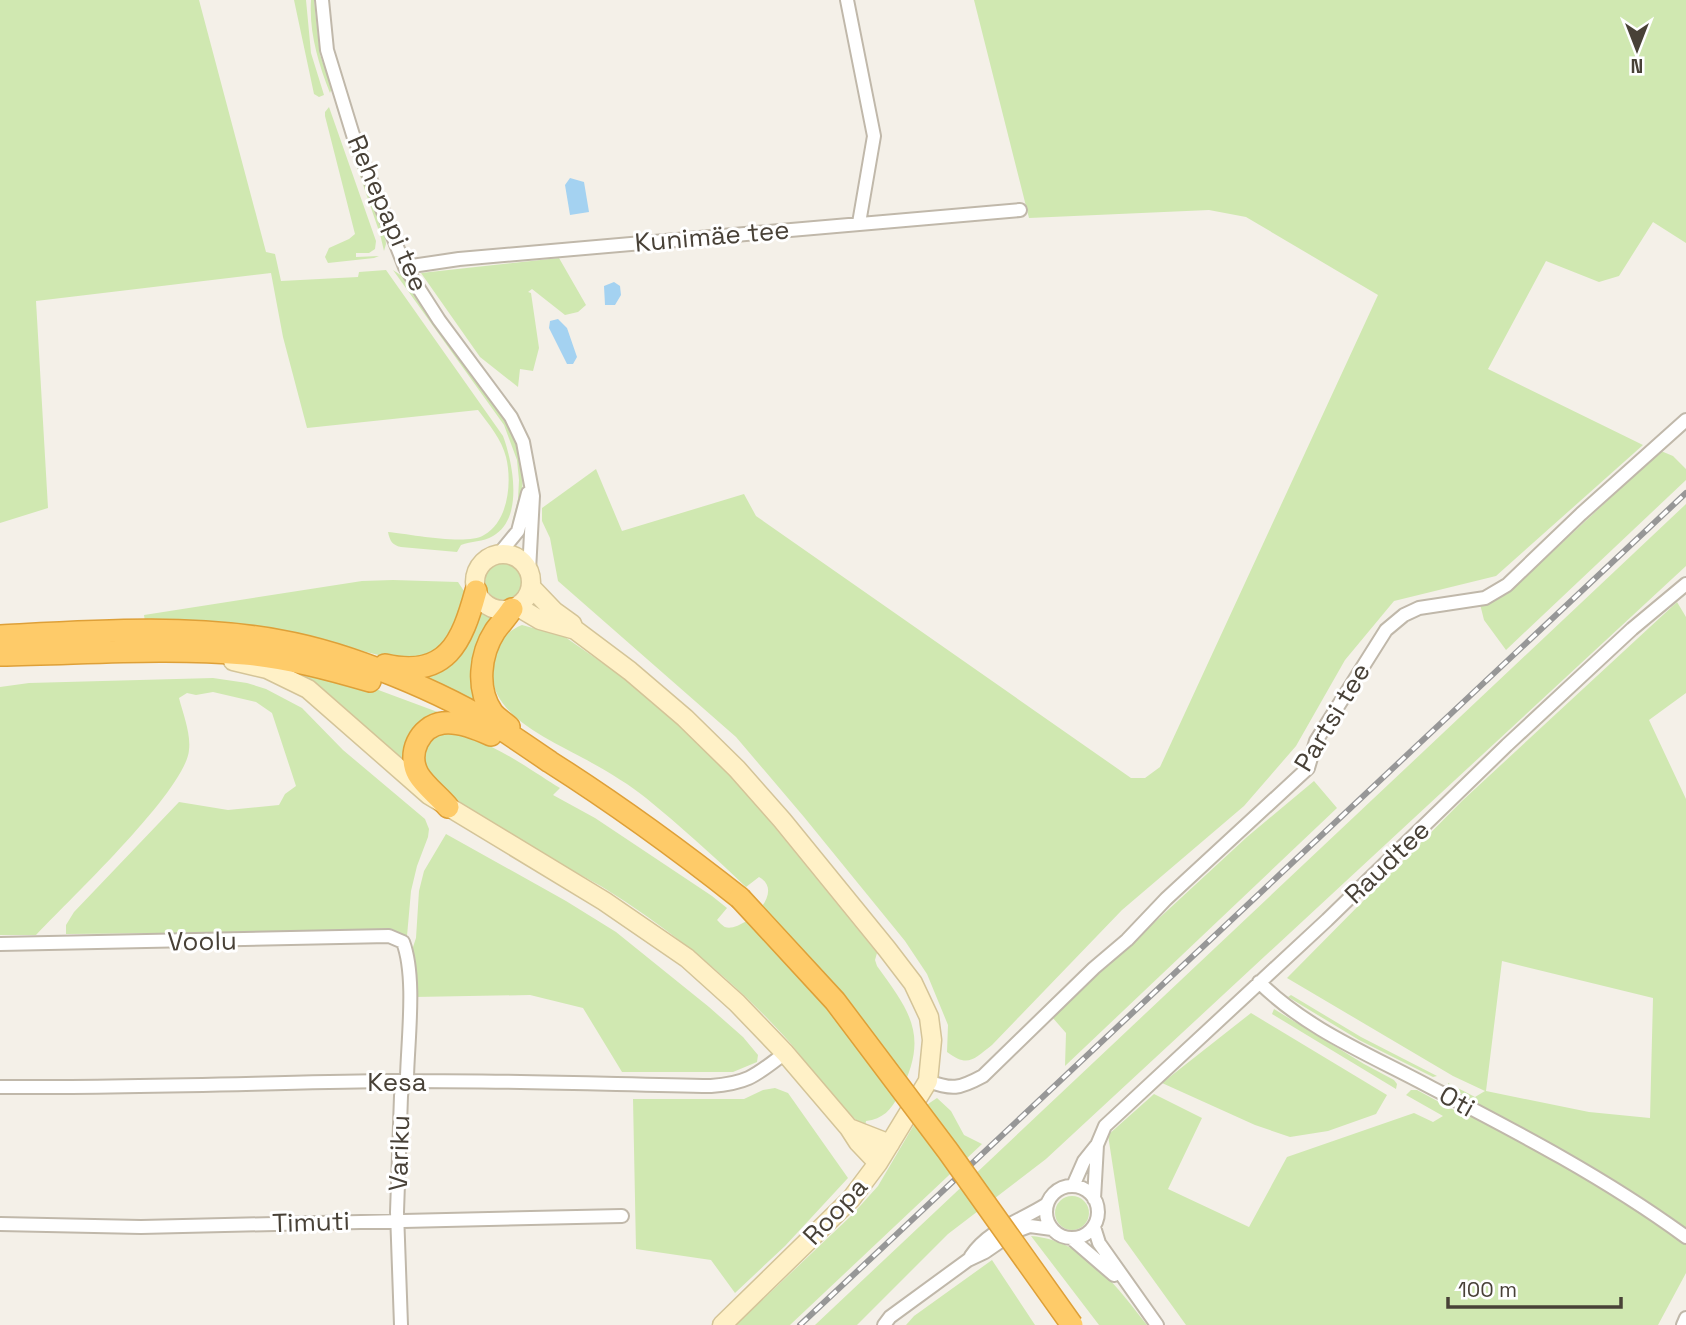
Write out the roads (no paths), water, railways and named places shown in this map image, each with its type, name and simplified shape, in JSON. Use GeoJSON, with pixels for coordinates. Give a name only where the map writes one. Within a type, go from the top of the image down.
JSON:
{"type":"FeatureCollection","features":[{"type":"Feature","properties":{"kind":"highway"},"geometry":{"type":"LineString","coordinates":[[0,634],[190,631],[281,641],[404,669],[420,668],[440,660],[454,648],[466,626],[476,590]]}},
{"type":"Feature","properties":{"kind":"highway"},"geometry":{"type":"LineString","coordinates":[[515,608],[496,631],[487,648],[481,671],[483,689],[492,712],[544,758]]}},
{"type":"Feature","properties":{"kind":"highway"},"geometry":{"type":"LineString","coordinates":[[0,655],[181,652],[246,654],[294,661],[381,684],[447,708],[544,758]]}},
{"type":"Feature","properties":{"kind":"highway"},"geometry":{"type":"LineString","coordinates":[[329,652],[453,702],[500,729],[619,806],[740,898],[835,1002],[947,1151],[1072,1325]]}},
{"type":"Feature","properties":{"kind":"highway"},"geometry":{"type":"LineString","coordinates":[[448,807],[422,780],[413,759],[418,740],[435,725],[455,723],[483,731],[544,758]]}},
{"type":"Feature","properties":{"kind":"street","name":"Rehepapi tee"},"geometry":{"type":"LineString","coordinates":[[322,0],[327,50],[353,135],[405,267],[439,320],[511,417],[523,442],[533,496],[530,579]]}},
{"type":"Feature","properties":{"kind":"street"},"geometry":{"type":"LineString","coordinates":[[847,0],[874,136],[859,223]]}},
{"type":"Feature","properties":{"kind":"street","name":"Kunimäe tee"},"geometry":{"type":"LineString","coordinates":[[405,267],[459,259],[1020,210]]}},
{"type":"Feature","properties":{"kind":"street","name":"Partsi tee"},"geometry":{"type":"LineString","coordinates":[[928,1081],[949,1088],[966,1086],[983,1076],[1094,968],[1127,940],[1166,898],[1308,768],[1316,741],[1386,630],[1404,615],[1419,608],[1485,598],[1507,585],[1686,420]]}},
{"type":"Feature","properties":{"kind":"street","name":"Rehepapi tee"},"geometry":{"type":"LineString","coordinates":[[499,554],[518,531],[531,483]]}},
{"type":"Feature","properties":{"kind":"street"},"geometry":{"type":"LineString","coordinates":[[574,629],[572,624],[554,611],[517,557],[499,554],[480,565],[476,573],[476,590],[480,599],[494,609],[515,608],[540,620],[574,629],[630,671],[685,718],[737,769],[782,820],[913,983],[929,1017],[932,1040],[928,1081]]}},
{"type":"Feature","properties":{"kind":"street"},"geometry":{"type":"LineString","coordinates":[[515,608],[524,602],[530,579]]}},
{"type":"Feature","properties":{"kind":"street","name":"Raudtee"},"geometry":{"type":"LineString","coordinates":[[1094,1227],[1098,1213],[1094,1199],[1097,1146],[1105,1126],[1327,920],[1507,745],[1632,629],[1686,584]]}},
{"type":"Feature","properties":{"kind":"street"},"geometry":{"type":"LineString","coordinates":[[181,652],[267,669],[299,684],[406,777],[448,807],[604,901],[687,958],[737,1003],[785,1053],[878,1163]]}},
{"type":"Feature","properties":{"kind":"street","name":"Voolu"},"geometry":{"type":"LineString","coordinates":[[0,944],[389,936],[403,942]]}},
{"type":"Feature","properties":{"kind":"street","name":"Variku"},"geometry":{"type":"LineString","coordinates":[[401,1325],[397,1220],[403,1081],[407,1077],[409,979],[408,954],[403,942]]}},
{"type":"Feature","properties":{"kind":"street","name":"Oti"},"geometry":{"type":"LineString","coordinates":[[1259,982],[1278,1001],[1364,1054],[1408,1075],[1601,1180],[1686,1237]]}},
{"type":"Feature","properties":{"kind":"street","name":"Kesa"},"geometry":{"type":"LineString","coordinates":[[0,1087],[106,1088],[403,1081],[711,1086],[737,1084],[754,1077],[785,1053]]}},
{"type":"Feature","properties":{"kind":"street","name":"Roopa"},"geometry":{"type":"LineString","coordinates":[[722,1325],[851,1199],[878,1163],[928,1081]]}},
{"type":"Feature","properties":{"kind":"street"},"geometry":{"type":"LineString","coordinates":[[849,1128],[890,1144]]}},
{"type":"Feature","properties":{"kind":"street","name":"Raudtee"},"geometry":{"type":"LineString","coordinates":[[968,1260],[976,1249],[1000,1229],[1028,1217],[1047,1204],[1057,1191],[1073,1186],[1084,1161],[1097,1146]]}},
{"type":"Feature","properties":{"kind":"street"},"geometry":{"type":"LineString","coordinates":[[1073,1186],[1082,1188],[1094,1199]]}},
{"type":"Feature","properties":{"kind":"street"},"geometry":{"type":"LineString","coordinates":[[1047,1204],[1048,1221],[1052,1229]]}},
{"type":"Feature","properties":{"kind":"street","name":"Timuti"},"geometry":{"type":"LineString","coordinates":[[0,1224],[141,1227],[622,1216]]}},
{"type":"Feature","properties":{"kind":"street","name":"Oti"},"geometry":{"type":"LineString","coordinates":[[1659,1217],[1686,1228]]}},
{"type":"Feature","properties":{"kind":"street","name":"Raudtee"},"geometry":{"type":"LineString","coordinates":[[884,1325],[890,1317],[896,1319],[968,1260],[1014,1232],[1030,1227],[1052,1229],[1057,1234],[1071,1238],[1136,1298]]}},
{"type":"Feature","properties":{"kind":"street"},"geometry":{"type":"LineString","coordinates":[[1071,1238],[1084,1236],[1094,1227],[1098,1243],[1157,1325]]}},
{"type":"Feature","properties":{"kind":"street"},"geometry":{"type":"LineString","coordinates":[[1683,1325],[1686,1318]]}},
{"type":"Feature","properties":{"kind":"water"},"geometry":{"type":"Polygon","coordinates":[[[570,178],[584,182],[589,212],[570,215],[565,185],[570,178]]]}},
{"type":"Feature","properties":{"kind":"water"},"geometry":{"type":"Polygon","coordinates":[[[614,282],[620,286],[621,295],[615,305],[605,305],[604,286],[614,282]]]}},
{"type":"Feature","properties":{"kind":"water"},"geometry":{"type":"Polygon","coordinates":[[[558,319],[567,328],[577,357],[573,364],[567,364],[549,328],[550,321],[558,319]]]}},
{"type":"Feature","properties":{"kind":"railway"},"geometry":{"type":"LineString","coordinates":[[800,1325],[1686,493]]}}]}
